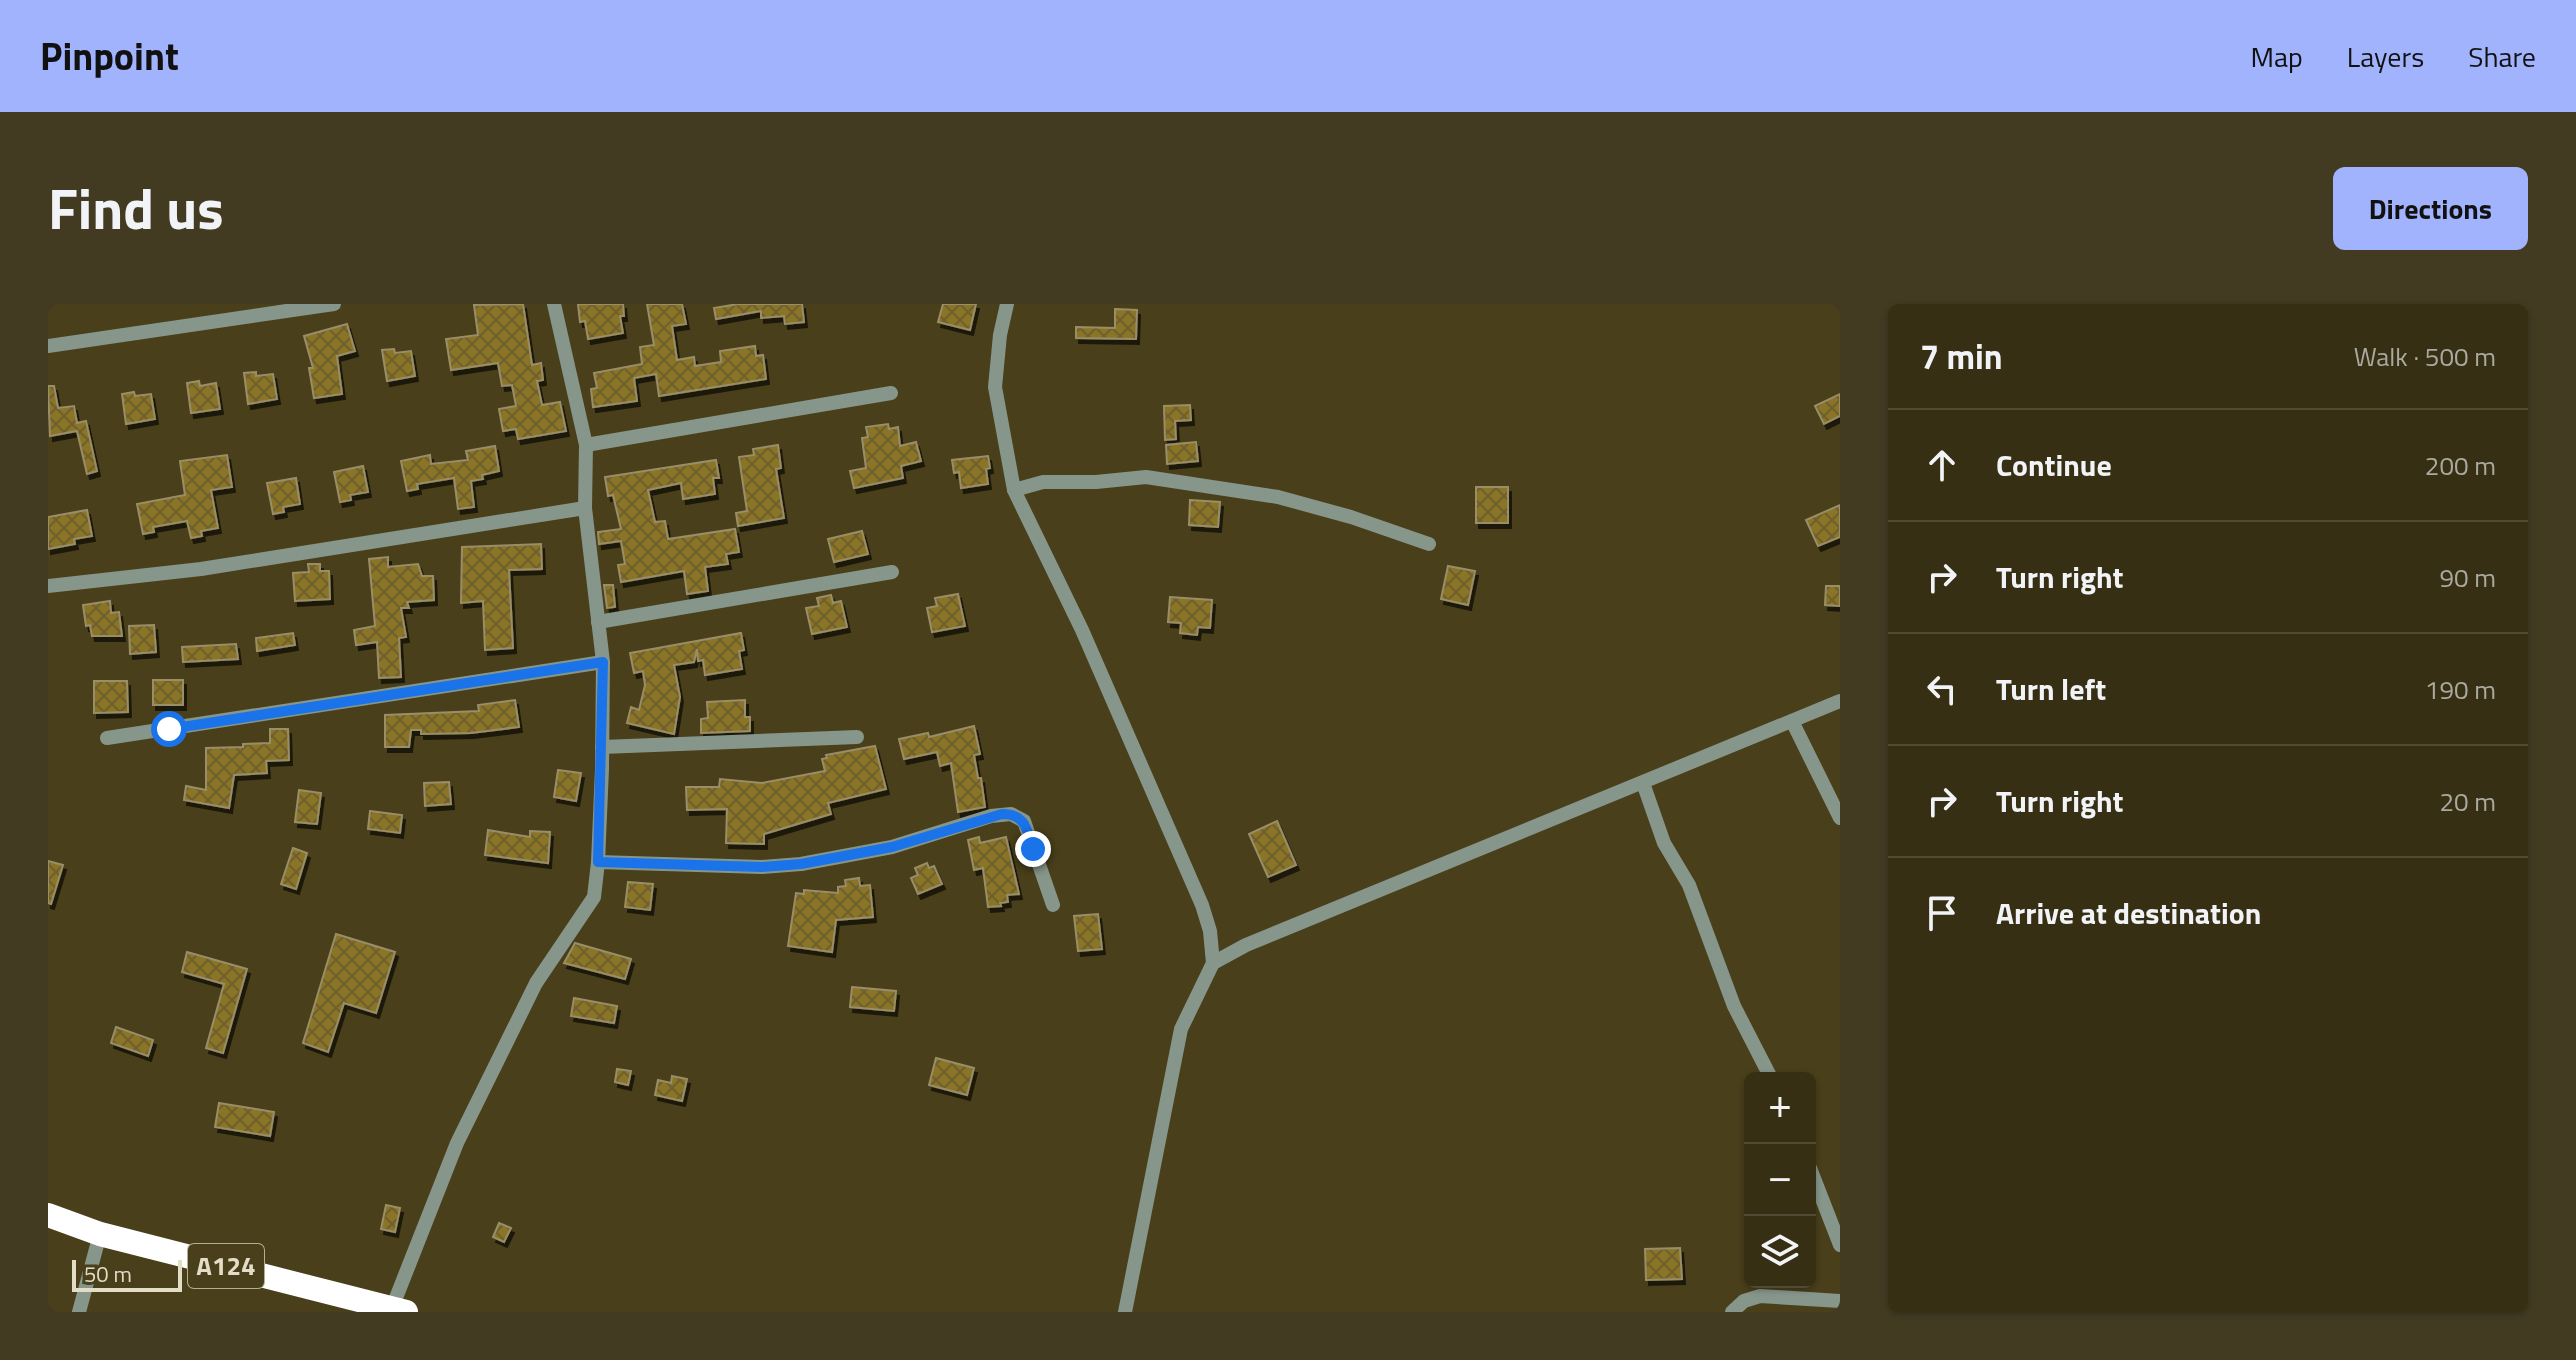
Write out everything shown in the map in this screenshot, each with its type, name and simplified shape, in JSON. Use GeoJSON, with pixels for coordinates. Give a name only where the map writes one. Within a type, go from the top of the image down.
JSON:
{"type":"FeatureCollection","features":[{"type":"Feature","properties":{"kind":"highway","name":"A124"},"geometry":{"type":"LineString","coordinates":[[48,1215],[100,1234],[399,1310]]}},
{"type":"Feature","properties":{"kind":"street"},"geometry":{"type":"LineString","coordinates":[[48,346],[334,304]]}},
{"type":"Feature","properties":{"kind":"street"},"geometry":{"type":"LineString","coordinates":[[399,1310],[457,1143],[530,996],[594,897],[598,862],[603,662],[585,508],[586,445],[554,304]]}},
{"type":"Feature","properties":{"kind":"street"},"geometry":{"type":"LineString","coordinates":[[1007,304],[1000,335],[995,387],[1014,490],[1082,630],[1202,905],[1210,931],[1213,963],[1181,1029],[1125,1312]]}},
{"type":"Feature","properties":{"kind":"street"},"geometry":{"type":"LineString","coordinates":[[586,445],[891,393]]}},
{"type":"Feature","properties":{"kind":"street"},"geometry":{"type":"LineString","coordinates":[[1014,490],[1043,482],[1096,482],[1146,477],[1278,497],[1351,517],[1429,544]]}},
{"type":"Feature","properties":{"kind":"street"},"geometry":{"type":"LineString","coordinates":[[48,586],[201,569],[585,508]]}},
{"type":"Feature","properties":{"kind":"street"},"geometry":{"type":"LineString","coordinates":[[598,622],[892,572]]}},
{"type":"Feature","properties":{"kind":"street"},"geometry":{"type":"LineString","coordinates":[[107,738],[603,662]]}},
{"type":"Feature","properties":{"kind":"street"},"geometry":{"type":"LineString","coordinates":[[1213,963],[1246,945],[1840,701]]}},
{"type":"Feature","properties":{"kind":"street"},"geometry":{"type":"LineString","coordinates":[[1792,721],[1840,818]]}},
{"type":"Feature","properties":{"kind":"street"},"geometry":{"type":"LineString","coordinates":[[602,747],[857,737]]}},
{"type":"Feature","properties":{"kind":"street"},"geometry":{"type":"LineString","coordinates":[[1643,783],[1664,843],[1689,885],[1734,1006],[1768,1072]]}},
{"type":"Feature","properties":{"kind":"street"},"geometry":{"type":"LineString","coordinates":[[598,862],[762,867],[801,864],[892,847],[991,816],[1011,814],[1024,821],[1053,905]]}},
{"type":"Feature","properties":{"kind":"street"},"geometry":{"type":"LineString","coordinates":[[1816,1183],[1840,1245]]}},
{"type":"Feature","properties":{"kind":"street"},"geometry":{"type":"LineString","coordinates":[[79,1312],[100,1234]]}},
{"type":"Feature","properties":{"kind":"street"},"geometry":{"type":"LineString","coordinates":[[1732,1312],[1744,1301],[1760,1296],[1839,1299]]}},
{"type":"Feature","properties":{"kind":"building"},"geometry":{"type":"Polygon","coordinates":[[[523,304],[532,365],[541,363],[543,380],[537,381],[542,405],[560,402],[566,431],[518,439],[516,429],[503,431],[499,409],[516,406],[512,385],[502,386],[498,363],[451,370],[446,339],[478,335],[474,305],[523,304]]]}},
{"type":"Feature","properties":{"kind":"building"},"geometry":{"type":"Polygon","coordinates":[[[578,304],[623,304],[624,316],[620,316],[623,333],[588,339],[585,321],[580,322],[578,304]]]}},
{"type":"Feature","properties":{"kind":"building"},"geometry":{"type":"Polygon","coordinates":[[[647,304],[682,304],[686,324],[672,326],[677,360],[694,357],[695,366],[721,362],[720,351],[755,346],[756,356],[763,355],[766,379],[659,396],[656,374],[634,378],[637,401],[593,407],[591,389],[597,388],[594,373],[642,364],[640,347],[654,345],[647,304]]]}},
{"type":"Feature","properties":{"kind":"building"},"geometry":{"type":"Polygon","coordinates":[[[738,304],[802,304],[804,322],[785,324],[784,316],[761,318],[761,311],[716,319],[714,308],[738,304]]]}},
{"type":"Feature","properties":{"kind":"building"},"geometry":{"type":"Polygon","coordinates":[[[943,304],[976,304],[970,330],[938,322],[943,304]]]}},
{"type":"Feature","properties":{"kind":"building"},"geometry":{"type":"Polygon","coordinates":[[[1115,309],[1137,310],[1136,339],[1076,338],[1076,327],[1115,328],[1115,309]]]}},
{"type":"Feature","properties":{"kind":"building"},"geometry":{"type":"Polygon","coordinates":[[[347,324],[355,351],[337,356],[342,394],[314,398],[309,368],[313,368],[304,336],[347,324]]]}},
{"type":"Feature","properties":{"kind":"building"},"geometry":{"type":"Polygon","coordinates":[[[394,349],[395,353],[411,351],[415,376],[387,381],[382,350],[394,349]]]}},
{"type":"Feature","properties":{"kind":"building"},"geometry":{"type":"Polygon","coordinates":[[[256,372],[256,376],[273,374],[277,399],[248,404],[244,373],[256,372]]]}},
{"type":"Feature","properties":{"kind":"building"},"geometry":{"type":"Polygon","coordinates":[[[199,381],[200,386],[216,383],[220,409],[191,413],[187,383],[199,381]]]}},
{"type":"Feature","properties":{"kind":"building"},"geometry":{"type":"Polygon","coordinates":[[[48,386],[54,386],[58,408],[74,406],[77,423],[86,421],[97,471],[87,474],[77,431],[50,436],[48,386]]]}},
{"type":"Feature","properties":{"kind":"building"},"geometry":{"type":"Polygon","coordinates":[[[134,392],[135,396],[151,394],[155,419],[126,424],[122,394],[134,392]]]}},
{"type":"Feature","properties":{"kind":"building"},"geometry":{"type":"Polygon","coordinates":[[[1840,394],[1840,416],[1824,424],[1815,406],[1840,394]]]}},
{"type":"Feature","properties":{"kind":"building"},"geometry":{"type":"Polygon","coordinates":[[[1190,405],[1191,420],[1175,421],[1176,439],[1165,440],[1164,406],[1190,405]]]}},
{"type":"Feature","properties":{"kind":"building"},"geometry":{"type":"Polygon","coordinates":[[[888,424],[889,429],[898,427],[900,446],[916,442],[921,461],[901,466],[903,478],[854,488],[850,471],[866,468],[862,438],[868,437],[866,427],[888,424]]]}},
{"type":"Feature","properties":{"kind":"building"},"geometry":{"type":"Polygon","coordinates":[[[1196,442],[1198,461],[1167,464],[1166,445],[1196,442]]]}},
{"type":"Feature","properties":{"kind":"building"},"geometry":{"type":"Polygon","coordinates":[[[778,445],[781,468],[776,469],[784,518],[738,526],[736,513],[747,511],[739,457],[754,455],[753,449],[778,445]]]}},
{"type":"Feature","properties":{"kind":"building"},"geometry":{"type":"Polygon","coordinates":[[[495,446],[499,471],[471,481],[474,507],[458,509],[454,478],[417,484],[418,489],[407,491],[401,461],[430,455],[431,464],[468,460],[466,451],[495,446]]]}},
{"type":"Feature","properties":{"kind":"building"},"geometry":{"type":"Polygon","coordinates":[[[227,455],[232,487],[211,490],[218,528],[201,531],[202,536],[191,538],[187,521],[153,527],[154,532],[143,534],[137,504],[185,495],[180,461],[227,455]]]}},
{"type":"Feature","properties":{"kind":"building"},"geometry":{"type":"Polygon","coordinates":[[[988,456],[988,484],[961,488],[959,472],[954,473],[952,460],[988,456]]]}},
{"type":"Feature","properties":{"kind":"building"},"geometry":{"type":"Polygon","coordinates":[[[716,460],[719,478],[713,478],[715,494],[683,499],[681,483],[648,490],[655,522],[665,521],[668,539],[735,529],[739,552],[726,554],[728,564],[705,567],[708,591],[687,594],[684,571],[621,582],[618,565],[625,564],[621,541],[599,544],[598,532],[621,529],[613,495],[608,496],[605,477],[716,460]]]}},
{"type":"Feature","properties":{"kind":"building"},"geometry":{"type":"Polygon","coordinates":[[[363,466],[368,492],[350,495],[351,500],[340,502],[334,472],[363,466]]]}},
{"type":"Feature","properties":{"kind":"building"},"geometry":{"type":"Polygon","coordinates":[[[296,478],[300,504],[283,507],[284,512],[273,514],[267,483],[296,478]]]}},
{"type":"Feature","properties":{"kind":"building"},"geometry":{"type":"Polygon","coordinates":[[[1476,487],[1508,487],[1508,523],[1476,523],[1476,487]]]}},
{"type":"Feature","properties":{"kind":"building"},"geometry":{"type":"Polygon","coordinates":[[[1190,500],[1220,502],[1218,527],[1189,525],[1190,500]]]}},
{"type":"Feature","properties":{"kind":"building"},"geometry":{"type":"Polygon","coordinates":[[[1840,505],[1840,537],[1818,546],[1806,520],[1840,505]]]}},
{"type":"Feature","properties":{"kind":"building"},"geometry":{"type":"Polygon","coordinates":[[[87,510],[92,536],[74,539],[75,544],[48,549],[48,517],[87,510]]]}},
{"type":"Feature","properties":{"kind":"building"},"geometry":{"type":"Polygon","coordinates":[[[862,531],[868,554],[834,562],[828,539],[862,531]]]}},
{"type":"Feature","properties":{"kind":"building"},"geometry":{"type":"Polygon","coordinates":[[[541,544],[542,569],[509,570],[513,648],[485,650],[483,601],[461,603],[462,547],[541,544]]]}},
{"type":"Feature","properties":{"kind":"building"},"geometry":{"type":"Polygon","coordinates":[[[388,557],[388,567],[418,564],[422,576],[433,576],[434,600],[407,602],[409,608],[401,608],[406,637],[399,638],[401,677],[379,678],[377,642],[356,645],[354,630],[375,626],[369,559],[388,557]]]}},
{"type":"Feature","properties":{"kind":"building"},"geometry":{"type":"Polygon","coordinates":[[[308,564],[320,564],[320,571],[329,571],[330,599],[295,601],[293,573],[309,572],[308,564]]]}},
{"type":"Feature","properties":{"kind":"building"},"geometry":{"type":"Polygon","coordinates":[[[1448,566],[1475,571],[1468,605],[1441,599],[1448,566]]]}},
{"type":"Feature","properties":{"kind":"building"},"geometry":{"type":"Polygon","coordinates":[[[604,585],[613,585],[615,607],[607,608],[604,585]]]}},
{"type":"Feature","properties":{"kind":"building"},"geometry":{"type":"Polygon","coordinates":[[[1826,586],[1840,586],[1840,606],[1825,605],[1826,586]]]}},
{"type":"Feature","properties":{"kind":"building"},"geometry":{"type":"Polygon","coordinates":[[[958,594],[965,626],[932,632],[927,608],[937,606],[935,598],[958,594]]]}},
{"type":"Feature","properties":{"kind":"building"},"geometry":{"type":"Polygon","coordinates":[[[831,595],[833,603],[841,601],[847,627],[812,634],[806,608],[819,606],[817,598],[831,595]]]}},
{"type":"Feature","properties":{"kind":"building"},"geometry":{"type":"Polygon","coordinates":[[[1170,597],[1212,600],[1210,628],[1198,627],[1197,635],[1180,633],[1181,623],[1168,622],[1170,597]]]}},
{"type":"Feature","properties":{"kind":"building"},"geometry":{"type":"Polygon","coordinates":[[[110,601],[111,613],[119,612],[122,636],[92,636],[90,625],[86,626],[83,605],[110,601]]]}},
{"type":"Feature","properties":{"kind":"building"},"geometry":{"type":"Polygon","coordinates":[[[154,625],[156,652],[130,654],[129,626],[154,625]]]}},
{"type":"Feature","properties":{"kind":"building"},"geometry":{"type":"Polygon","coordinates":[[[293,633],[295,645],[257,651],[256,638],[293,633]]]}},
{"type":"Feature","properties":{"kind":"building"},"geometry":{"type":"Polygon","coordinates":[[[741,633],[744,650],[739,651],[742,669],[705,675],[703,660],[698,661],[697,649],[694,662],[674,665],[680,697],[674,734],[627,723],[631,707],[639,710],[645,685],[643,671],[634,673],[630,653],[741,633]]]}},
{"type":"Feature","properties":{"kind":"building"},"geometry":{"type":"Polygon","coordinates":[[[236,644],[238,659],[183,662],[182,647],[236,644]]]}},
{"type":"Feature","properties":{"kind":"building"},"geometry":{"type":"Polygon","coordinates":[[[153,680],[183,680],[183,705],[153,705],[153,680]]]}},
{"type":"Feature","properties":{"kind":"building"},"geometry":{"type":"Polygon","coordinates":[[[94,681],[127,681],[128,712],[94,713],[94,681]]]}},
{"type":"Feature","properties":{"kind":"building"},"geometry":{"type":"Polygon","coordinates":[[[515,700],[519,727],[471,733],[421,734],[421,730],[411,730],[409,747],[385,747],[385,715],[479,711],[478,705],[515,700]]]}},
{"type":"Feature","properties":{"kind":"building"},"geometry":{"type":"Polygon","coordinates":[[[745,700],[745,717],[750,717],[750,731],[701,733],[701,719],[708,718],[707,702],[745,700]]]}},
{"type":"Feature","properties":{"kind":"building"},"geometry":{"type":"Polygon","coordinates":[[[974,726],[980,754],[974,755],[985,807],[958,812],[951,763],[940,766],[937,752],[904,759],[899,739],[928,733],[929,737],[974,726]]]}},
{"type":"Feature","properties":{"kind":"building"},"geometry":{"type":"Polygon","coordinates":[[[270,729],[288,729],[289,760],[266,761],[267,773],[234,775],[229,808],[184,800],[186,786],[206,790],[206,748],[270,743],[270,729]]]}},
{"type":"Feature","properties":{"kind":"building"},"geometry":{"type":"Polygon","coordinates":[[[875,746],[886,789],[828,803],[831,814],[764,834],[764,844],[726,843],[727,809],[687,810],[686,787],[719,787],[720,779],[762,783],[825,771],[822,759],[827,758],[826,755],[875,746]]]}},
{"type":"Feature","properties":{"kind":"building"},"geometry":{"type":"Polygon","coordinates":[[[558,770],[581,773],[576,801],[554,797],[558,770]]]}},
{"type":"Feature","properties":{"kind":"building"},"geometry":{"type":"Polygon","coordinates":[[[449,782],[451,804],[425,806],[424,783],[449,782]]]}},
{"type":"Feature","properties":{"kind":"building"},"geometry":{"type":"Polygon","coordinates":[[[299,790],[321,793],[317,824],[295,822],[299,790]]]}},
{"type":"Feature","properties":{"kind":"building"},"geometry":{"type":"Polygon","coordinates":[[[370,811],[402,815],[400,833],[368,829],[370,811]]]}},
{"type":"Feature","properties":{"kind":"building"},"geometry":{"type":"Polygon","coordinates":[[[1277,821],[1296,865],[1268,877],[1249,834],[1277,821]]]}},
{"type":"Feature","properties":{"kind":"building"},"geometry":{"type":"Polygon","coordinates":[[[488,830],[530,837],[530,831],[550,832],[548,863],[485,855],[488,830]]]}},
{"type":"Feature","properties":{"kind":"building"},"geometry":{"type":"Polygon","coordinates":[[[979,837],[980,843],[1006,837],[1019,894],[1007,895],[1008,902],[1000,903],[1001,906],[988,907],[983,868],[974,870],[968,840],[979,837]]]}},
{"type":"Feature","properties":{"kind":"building"},"geometry":{"type":"Polygon","coordinates":[[[293,848],[307,853],[296,889],[281,884],[293,848]]]}},
{"type":"Feature","properties":{"kind":"building"},"geometry":{"type":"Polygon","coordinates":[[[48,861],[63,865],[51,904],[48,903],[48,861]]]}},
{"type":"Feature","properties":{"kind":"building"},"geometry":{"type":"Polygon","coordinates":[[[927,863],[929,868],[934,866],[942,884],[918,894],[911,878],[918,875],[915,868],[927,863]]]}},
{"type":"Feature","properties":{"kind":"building"},"geometry":{"type":"Polygon","coordinates":[[[859,878],[860,886],[870,885],[873,917],[836,920],[832,952],[788,946],[796,893],[804,894],[804,890],[838,893],[838,887],[846,886],[845,880],[859,878]]]}},
{"type":"Feature","properties":{"kind":"building"},"geometry":{"type":"Polygon","coordinates":[[[628,882],[653,884],[650,910],[625,907],[628,882]]]}},
{"type":"Feature","properties":{"kind":"building"},"geometry":{"type":"Polygon","coordinates":[[[1098,914],[1102,949],[1078,951],[1074,916],[1098,914]]]}},
{"type":"Feature","properties":{"kind":"building"},"geometry":{"type":"Polygon","coordinates":[[[336,934],[395,952],[376,1013],[344,1003],[328,1052],[303,1043],[336,934]]]}},
{"type":"Feature","properties":{"kind":"building"},"geometry":{"type":"Polygon","coordinates":[[[575,943],[631,959],[625,979],[564,963],[575,943]]]}},
{"type":"Feature","properties":{"kind":"building"},"geometry":{"type":"Polygon","coordinates":[[[187,952],[247,969],[223,1053],[206,1048],[224,984],[182,972],[187,952]]]}},
{"type":"Feature","properties":{"kind":"building"},"geometry":{"type":"Polygon","coordinates":[[[852,987],[896,991],[894,1011],[850,1007],[852,987]]]}},
{"type":"Feature","properties":{"kind":"building"},"geometry":{"type":"Polygon","coordinates":[[[574,998],[617,1006],[614,1023],[571,1016],[574,998]]]}},
{"type":"Feature","properties":{"kind":"building"},"geometry":{"type":"Polygon","coordinates":[[[116,1027],[153,1040],[148,1056],[111,1043],[116,1027]]]}},
{"type":"Feature","properties":{"kind":"building"},"geometry":{"type":"Polygon","coordinates":[[[936,1058],[974,1068],[967,1095],[929,1085],[936,1058]]]}},
{"type":"Feature","properties":{"kind":"building"},"geometry":{"type":"Polygon","coordinates":[[[617,1069],[631,1071],[628,1085],[615,1082],[617,1069]]]}},
{"type":"Feature","properties":{"kind":"building"},"geometry":{"type":"Polygon","coordinates":[[[672,1076],[687,1079],[682,1101],[655,1095],[658,1080],[671,1083],[672,1076]]]}},
{"type":"Feature","properties":{"kind":"building"},"geometry":{"type":"Polygon","coordinates":[[[219,1103],[274,1112],[270,1136],[215,1127],[219,1103]]]}},
{"type":"Feature","properties":{"kind":"building"},"geometry":{"type":"Polygon","coordinates":[[[386,1205],[400,1208],[395,1232],[381,1229],[386,1205]]]}},
{"type":"Feature","properties":{"kind":"building"},"geometry":{"type":"Polygon","coordinates":[[[499,1223],[511,1228],[504,1242],[493,1237],[499,1223]]]}},
{"type":"Feature","properties":{"kind":"building"},"geometry":{"type":"Polygon","coordinates":[[[1680,1248],[1682,1279],[1646,1280],[1645,1249],[1680,1248]]]}},
{"type":"Feature","properties":{"kind":"route"},"geometry":{"type":"LineString","coordinates":[[169,729],[603,662],[598,862],[762,867],[801,864],[892,847],[1002,814],[1018,816],[1024,821],[1033,849]]}}]}
